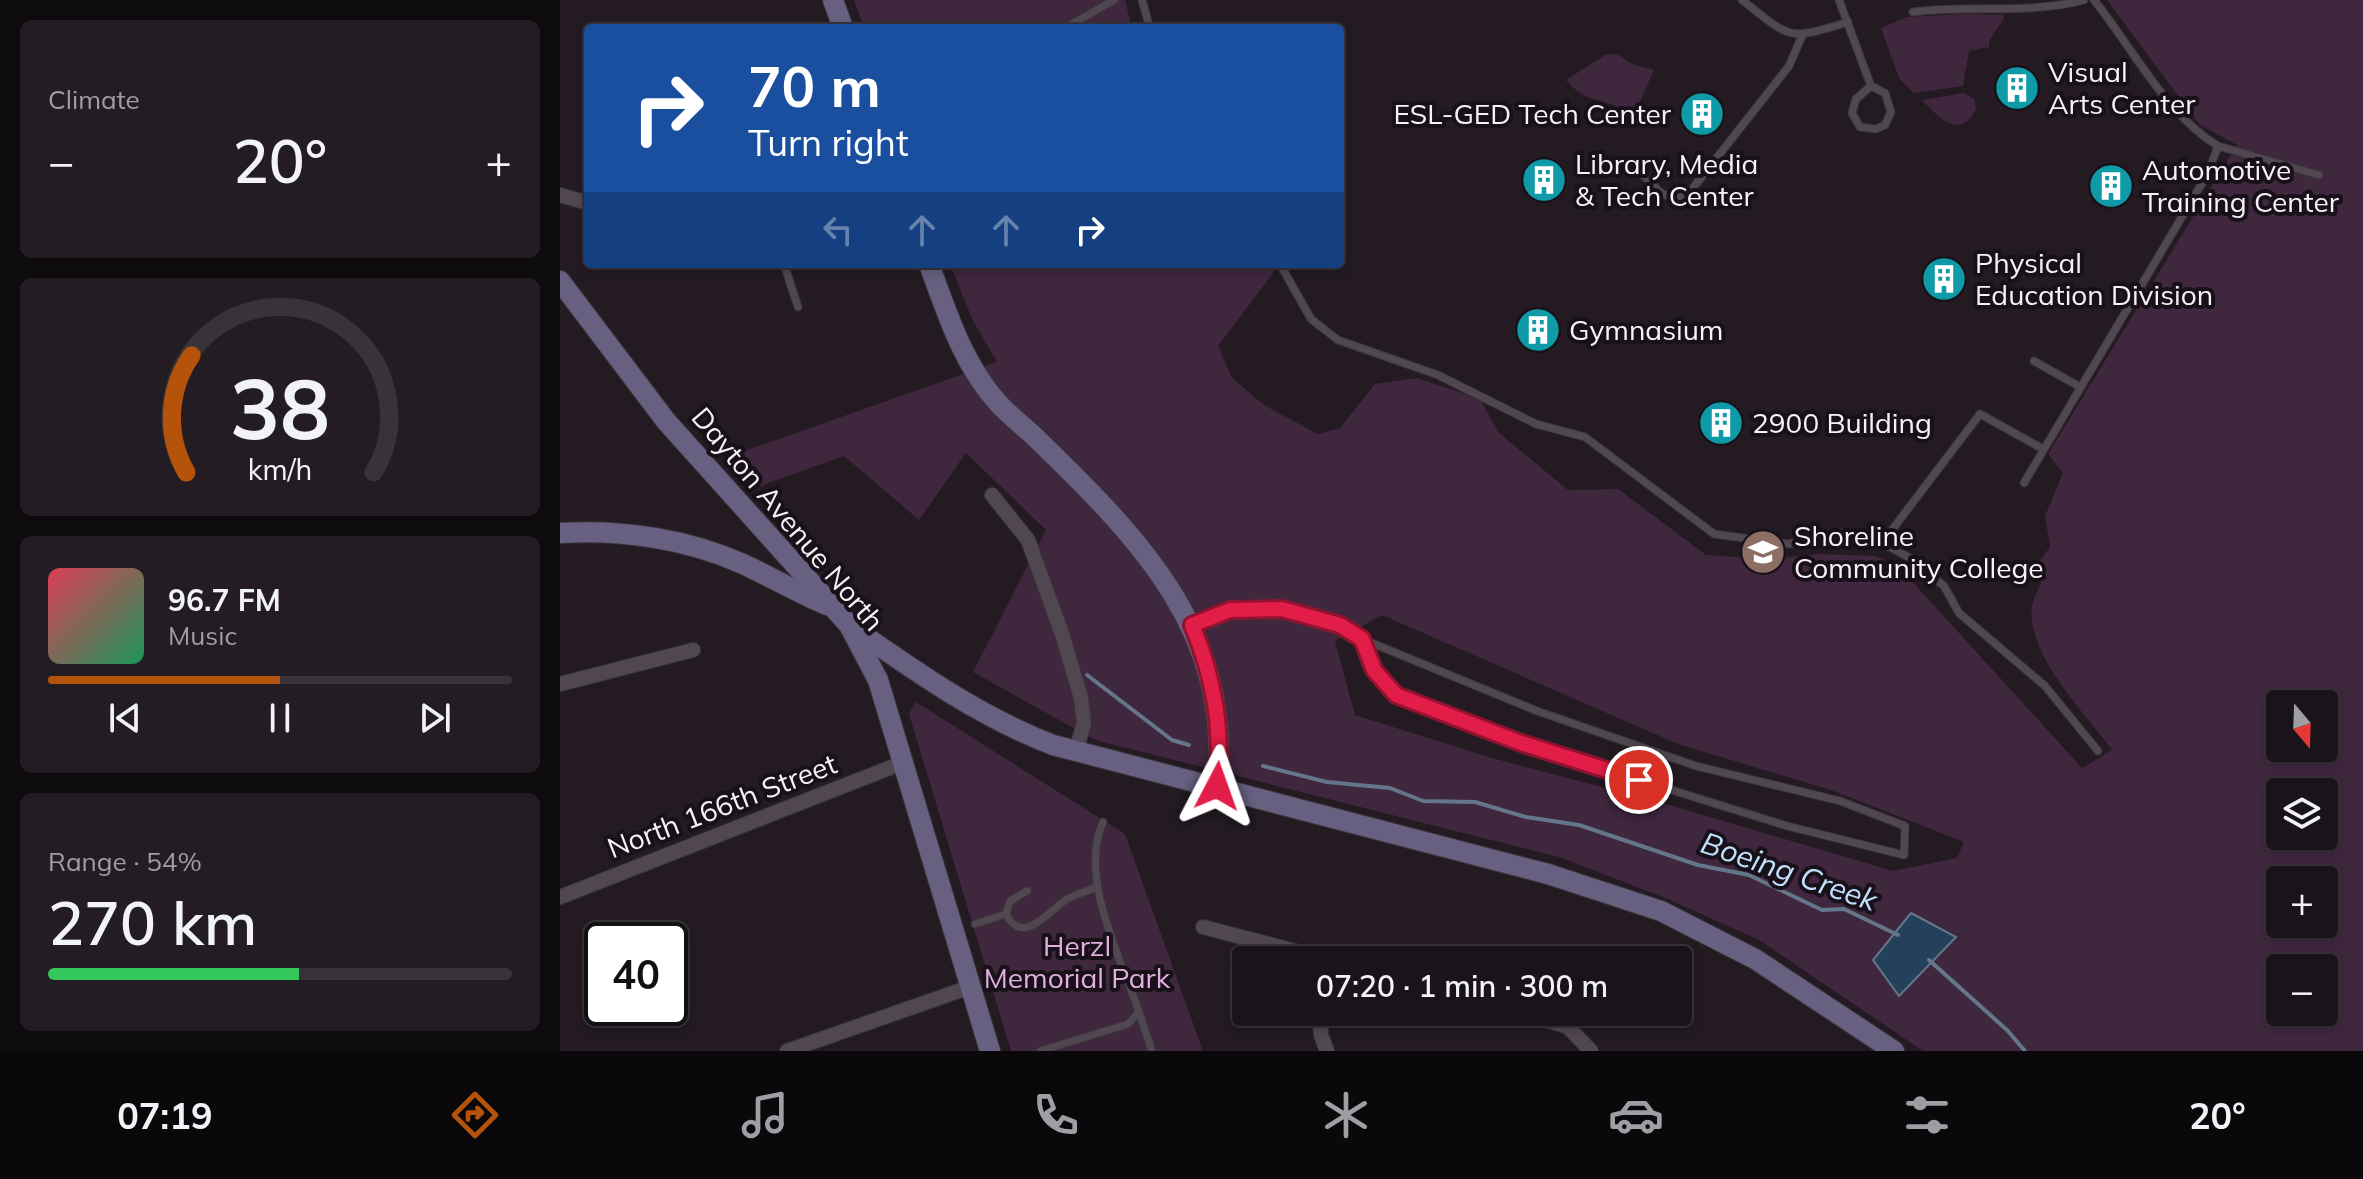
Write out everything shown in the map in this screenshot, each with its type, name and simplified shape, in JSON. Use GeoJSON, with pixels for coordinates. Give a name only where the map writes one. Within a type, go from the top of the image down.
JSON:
{"type":"FeatureCollection","features":[{"type":"Feature","properties":{"kind":"street"},"geometry":{"type":"LineString","coordinates":[[833,0],[842,24]]}},
{"type":"Feature","properties":{"kind":"street"},"geometry":{"type":"LineString","coordinates":[[560,195],[584,202]]}},
{"type":"Feature","properties":{"kind":"street"},"geometry":{"type":"LineString","coordinates":[[931,268],[969,363],[998,404],[1121,523],[1180,601],[1192,625],[1216,701],[1220,754],[1217,786]]}},
{"type":"Feature","properties":{"kind":"street","name":"Dayton Avenue North"},"geometry":{"type":"LineString","coordinates":[[560,281],[666,421],[849,625],[880,686],[990,1051]]}},
{"type":"Feature","properties":{"kind":"street"},"geometry":{"type":"LineString","coordinates":[[992,495],[1028,540],[1062,634],[1081,698],[1084,723],[1076,751]]}},
{"type":"Feature","properties":{"kind":"street"},"geometry":{"type":"LineString","coordinates":[[560,523],[680,544],[756,572],[830,607]]}},
{"type":"Feature","properties":{"kind":"street"},"geometry":{"type":"LineString","coordinates":[[560,533],[599,531]]}},
{"type":"Feature","properties":{"kind":"street"},"geometry":{"type":"LineString","coordinates":[[756,572],[770,562],[774,553],[773,540]]}},
{"type":"Feature","properties":{"kind":"street"},"geometry":{"type":"LineString","coordinates":[[849,625],[909,669],[1018,732],[1076,751],[1548,874],[1661,911],[1755,959],[1894,1051]]}},
{"type":"Feature","properties":{"kind":"street"},"geometry":{"type":"LineString","coordinates":[[560,684],[693,650]]}},
{"type":"Feature","properties":{"kind":"street"},"geometry":{"type":"LineString","coordinates":[[880,686],[891,672],[909,669]]}},
{"type":"Feature","properties":{"kind":"street","name":"North 166th Street"},"geometry":{"type":"LineString","coordinates":[[560,897],[902,763]]}},
{"type":"Feature","properties":{"kind":"street"},"geometry":{"type":"LineString","coordinates":[[1203,927],[1276,946]]}},
{"type":"Feature","properties":{"kind":"street"},"geometry":{"type":"LineString","coordinates":[[787,1051],[970,987]]}},
{"type":"Feature","properties":{"kind":"street"},"geometry":{"type":"LineString","coordinates":[[1321,1026],[1327,1051]]}},
{"type":"Feature","properties":{"kind":"street"},"geometry":{"type":"LineString","coordinates":[[1565,1026],[1588,1047]]}},
{"type":"Feature","properties":{"kind":"lane"},"geometry":{"type":"LineString","coordinates":[[1072,24],[1114,0]]}},
{"type":"Feature","properties":{"kind":"lane"},"geometry":{"type":"LineString","coordinates":[[1142,0],[1149,24]]}},
{"type":"Feature","properties":{"kind":"lane"},"geometry":{"type":"LineString","coordinates":[[1742,0],[1785,34],[1802,36],[1848,22]]}},
{"type":"Feature","properties":{"kind":"lane"},"geometry":{"type":"LineString","coordinates":[[1839,0],[1871,86],[1885,93],[1891,112],[1885,125],[1876,129],[1860,127],[1852,113],[1856,99],[1871,86]]}},
{"type":"Feature","properties":{"kind":"lane"},"geometry":{"type":"LineString","coordinates":[[1913,12],[1968,7],[2017,9],[2084,0]]}},
{"type":"Feature","properties":{"kind":"lane"},"geometry":{"type":"LineString","coordinates":[[2094,0],[2165,94],[2204,138],[2218,146],[2319,175]]}},
{"type":"Feature","properties":{"kind":"lane"},"geometry":{"type":"LineString","coordinates":[[1638,170],[1661,193],[1675,199],[1689,193],[1789,66],[1802,36]]}},
{"type":"Feature","properties":{"kind":"lane"},"geometry":{"type":"LineString","coordinates":[[2024,483],[2208,173],[2218,146]]}},
{"type":"Feature","properties":{"kind":"lane"},"geometry":{"type":"LineString","coordinates":[[785,268],[798,307]]}},
{"type":"Feature","properties":{"kind":"lane"},"geometry":{"type":"LineString","coordinates":[[1282,268],[1311,319],[1338,340],[1438,375],[1536,424],[1585,437],[1714,534],[1793,544],[1840,533],[1882,543],[1910,558],[1944,586],[1959,613],[2045,686],[2098,751]]}},
{"type":"Feature","properties":{"kind":"lane"},"geometry":{"type":"LineString","coordinates":[[2034,361],[2080,387]]}},
{"type":"Feature","properties":{"kind":"lane"},"geometry":{"type":"LineString","coordinates":[[1882,543],[1980,414],[2043,449]]}},
{"type":"Feature","properties":{"kind":"lane"},"geometry":{"type":"LineString","coordinates":[[1192,625],[1230,610],[1282,609],[1340,625],[1362,639],[1537,711],[1696,766],[1840,801],[1905,826],[1904,855],[1787,826],[1535,748],[1396,695],[1374,670],[1362,639]]}},
{"type":"Feature","properties":{"kind":"lane"},"geometry":{"type":"LineString","coordinates":[[1103,822],[1095,856],[1097,887],[1152,1051]]}},
{"type":"Feature","properties":{"kind":"lane"},"geometry":{"type":"LineString","coordinates":[[1006,914],[1012,923],[1036,926],[1068,899],[1097,887]]}},
{"type":"Feature","properties":{"kind":"lane"},"geometry":{"type":"LineString","coordinates":[[1006,914],[1010,901],[1027,891]]}},
{"type":"Feature","properties":{"kind":"lane"},"geometry":{"type":"LineString","coordinates":[[975,924],[1006,914]]}},
{"type":"Feature","properties":{"kind":"lane"},"geometry":{"type":"LineString","coordinates":[[1040,1051],[1128,1024],[1139,1012]]}},
{"type":"Feature","properties":{"kind":"green space"},"geometry":{"type":"Polygon","coordinates":[[[854,0],[1125,0],[1131,24],[863,24],[854,0]]]}},
{"type":"Feature","properties":{"kind":"green space"},"geometry":{"type":"Polygon","coordinates":[[[2107,0],[2363,0],[2363,1051],[1923,1051],[1759,940],[1668,899],[1559,857],[1095,740],[973,672],[1046,530],[966,453],[919,520],[844,456],[754,488],[728,457],[997,362],[973,321],[952,268],[1277,268],[1218,346],[1232,378],[1264,405],[1318,434],[1340,428],[1375,384],[1417,378],[1480,399],[1498,432],[1568,490],[1618,489],[1706,555],[1770,559],[1819,554],[1875,556],[1898,566],[2082,768],[2112,750],[2060,682],[2038,644],[2033,625],[2032,606],[2041,583],[2030,574],[2050,547],[2045,516],[2063,473],[2048,454],[2237,145],[2199,124],[2107,0]],[[1382,615],[1335,641],[1355,715],[1492,758],[1659,802],[1893,871],[1957,858],[1964,842],[1831,790],[1678,744],[1382,615]]]}},
{"type":"Feature","properties":{"kind":"green space"},"geometry":{"type":"Polygon","coordinates":[[[2003,15],[2004,18],[1989,41],[1989,47],[1969,51],[1963,86],[1914,93],[1899,78],[1881,28],[1907,17],[2003,15]]]}},
{"type":"Feature","properties":{"kind":"green space"},"geometry":{"type":"Polygon","coordinates":[[[1617,54],[1632,64],[1654,70],[1638,106],[1626,112],[1581,94],[1566,80],[1605,55],[1617,54]]]}},
{"type":"Feature","properties":{"kind":"green space"},"geometry":{"type":"Polygon","coordinates":[[[1964,93],[1975,100],[1976,109],[1970,118],[1956,125],[1942,119],[1922,100],[1964,93]]]}},
{"type":"Feature","properties":{"kind":"green space","name":"Herzl Memorial Park"},"geometry":{"type":"Polygon","coordinates":[[[916,702],[1125,834],[1203,1051],[1011,1051],[909,714],[916,702]]]}},
{"type":"Feature","properties":{"kind":"water"},"geometry":{"type":"Polygon","coordinates":[[[1911,913],[1956,937],[1899,996],[1873,960],[1911,913]]]}},
{"type":"Feature","properties":{"kind":"waterway","name":"Boeing Creek"},"geometry":{"type":"LineString","coordinates":[[1087,675],[1172,740],[1189,745]]}},
{"type":"Feature","properties":{"kind":"waterway","name":"Boeing Creek"},"geometry":{"type":"LineString","coordinates":[[1263,766],[1327,782],[1390,788],[1423,801],[1475,802],[1526,817],[1579,825],[1698,865],[1749,875],[1822,910],[1844,909],[1898,935]]}},
{"type":"Feature","properties":{"kind":"waterway","name":"Boeing Creek"},"geometry":{"type":"LineString","coordinates":[[1929,960],[2007,1030],[2025,1051]]}},
{"type":"Feature","properties":{"kind":"place","name":"Visual Arts Center"},"geometry":{"type":"Point","coordinates":[2017,88]}},
{"type":"Feature","properties":{"kind":"place","name":"ESL-GED Tech Center"},"geometry":{"type":"Point","coordinates":[1702,114]}},
{"type":"Feature","properties":{"kind":"place","name":"Library, Media & Tech Center"},"geometry":{"type":"Point","coordinates":[1544,180]}},
{"type":"Feature","properties":{"kind":"place","name":"Automotive Training Center"},"geometry":{"type":"Point","coordinates":[2111,186]}},
{"type":"Feature","properties":{"kind":"place","name":"Physical Education Division"},"geometry":{"type":"Point","coordinates":[1944,279]}},
{"type":"Feature","properties":{"kind":"place","name":"Gymnasium"},"geometry":{"type":"Point","coordinates":[1538,330]}},
{"type":"Feature","properties":{"kind":"place","name":"2900 Building"},"geometry":{"type":"Point","coordinates":[1721,423]}},
{"type":"Feature","properties":{"kind":"place","name":"Shoreline Community College"},"geometry":{"type":"Point","coordinates":[1763,552]}},
{"type":"Feature","properties":{"kind":"route"},"geometry":{"type":"LineString","coordinates":[[1217,786],[1220,754],[1216,701],[1192,625],[1230,610],[1282,609],[1340,625],[1362,639],[1374,670],[1396,695],[1521,743],[1639,780]]}}]}
